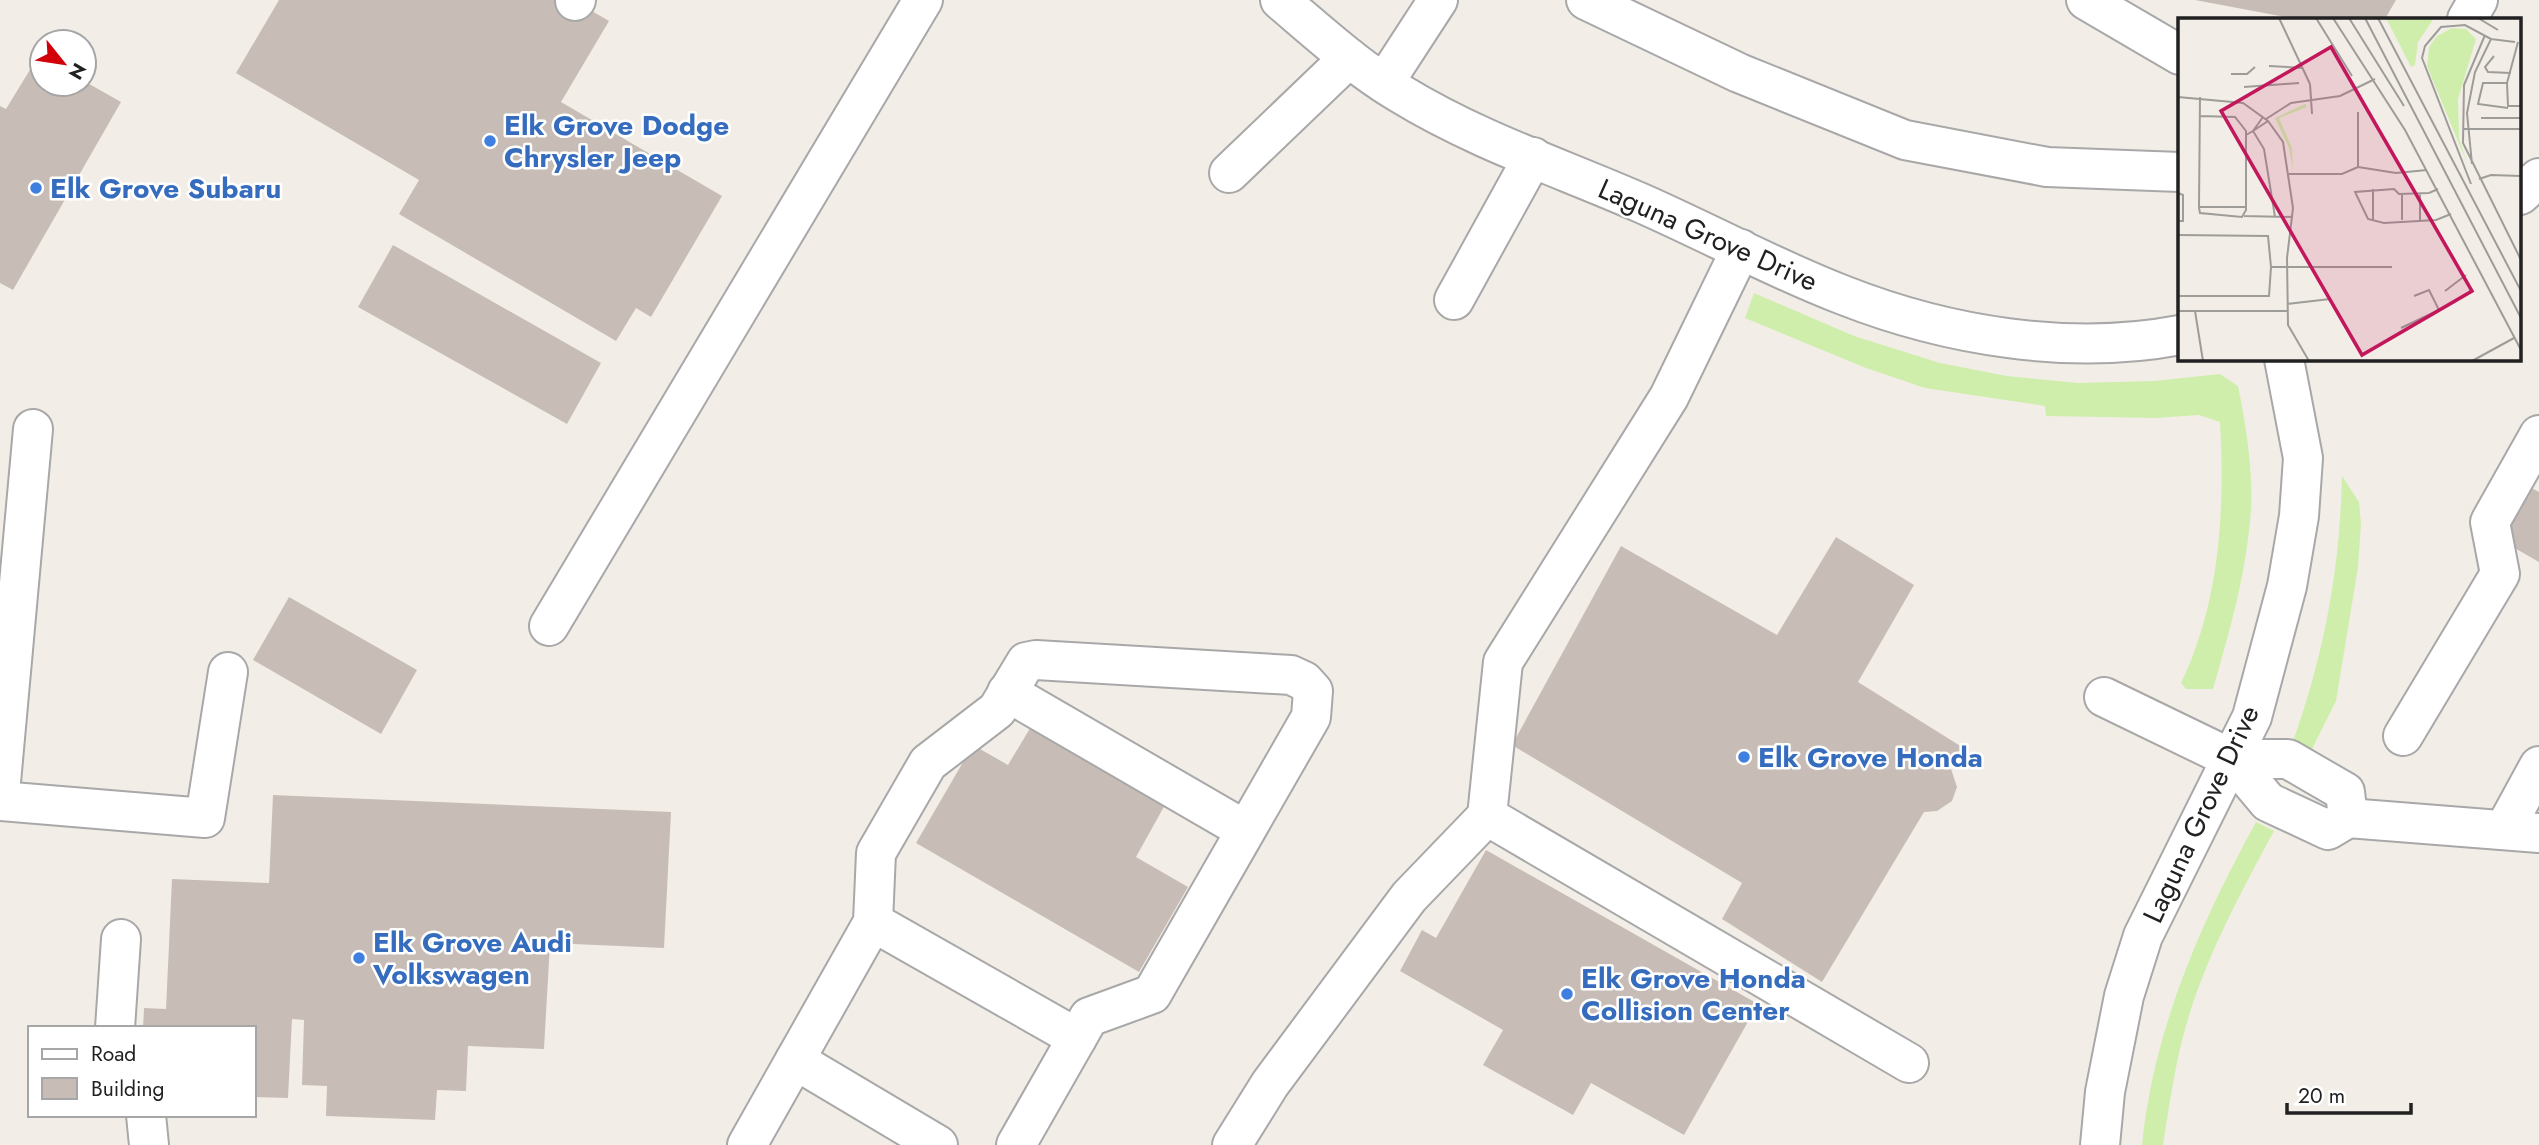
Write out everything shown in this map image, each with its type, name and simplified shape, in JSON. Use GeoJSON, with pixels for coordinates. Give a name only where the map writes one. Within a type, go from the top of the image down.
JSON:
{"type":"FeatureCollection","features":[{"type":"Feature","properties":{"kind":"street"},"geometry":{"type":"LineString","coordinates":[[549,626],[923,0]]}},
{"type":"Feature","properties":{"kind":"street","name":"Laguna Grove Drive"},"geometry":{"type":"LineString","coordinates":[[1280,0],[1349,58],[1384,83],[1454,123],[1843,296],[1930,324],[2020,340],[2111,341],[2178,334]]}},
{"type":"Feature","properties":{"kind":"street"},"geometry":{"type":"LineString","coordinates":[[1384,83],[1438,0]]}},
{"type":"Feature","properties":{"kind":"street"},"geometry":{"type":"LineString","coordinates":[[1586,0],[1739,73],[1905,140],[2048,167],[2178,172]]}},
{"type":"Feature","properties":{"kind":"street"},"geometry":{"type":"LineString","coordinates":[[2086,0],[2178,54]]}},
{"type":"Feature","properties":{"kind":"street"},"geometry":{"type":"LineString","coordinates":[[2468,18],[2478,0]]}},
{"type":"Feature","properties":{"kind":"street"},"geometry":{"type":"LineString","coordinates":[[1230,173],[1349,58]]}},
{"type":"Feature","properties":{"kind":"street"},"geometry":{"type":"LineString","coordinates":[[1454,300],[1533,157]]}},
{"type":"Feature","properties":{"kind":"street"},"geometry":{"type":"LineString","coordinates":[[2522,193],[2539,178]]}},
{"type":"Feature","properties":{"kind":"street"},"geometry":{"type":"LineString","coordinates":[[1232,1145],[1270,1084],[1409,897],[1487,817],[1503,662],[1669,397],[1741,249]]}},
{"type":"Feature","properties":{"kind":"street","name":"Laguna Grove Drive"},"geometry":{"type":"LineString","coordinates":[[2100,1145],[2105,1092],[2124,996],[2143,936],[2252,717],[2287,586],[2299,516],[2302,458],[2284,360]]}},
{"type":"Feature","properties":{"kind":"street"},"geometry":{"type":"LineString","coordinates":[[0,793],[33,429]]}},
{"type":"Feature","properties":{"kind":"street"},"geometry":{"type":"LineString","coordinates":[[2403,736],[2500,574],[2490,522],[2539,435]]}},
{"type":"Feature","properties":{"kind":"street"},"geometry":{"type":"LineString","coordinates":[[747,1145],[873,922],[877,853],[928,763],[997,709],[1026,663],[1036,660],[1291,675],[1304,681],[1313,691],[1311,717],[1152,994],[1089,1017],[1016,1145]]}},
{"type":"Feature","properties":{"kind":"street"},"geometry":{"type":"LineString","coordinates":[[0,802],[205,818],[228,672]]}},
{"type":"Feature","properties":{"kind":"street"},"geometry":{"type":"LineString","coordinates":[[1007,692],[1245,830]]}},
{"type":"Feature","properties":{"kind":"street"},"geometry":{"type":"LineString","coordinates":[[2104,697],[2232,759],[2288,759],[2344,792],[2348,818],[2522,831],[2539,766]]}},
{"type":"Feature","properties":{"kind":"street"},"geometry":{"type":"LineString","coordinates":[[1487,817],[1909,1063]]}},
{"type":"Feature","properties":{"kind":"street"},"geometry":{"type":"LineString","coordinates":[[873,922],[1077,1038]]}},
{"type":"Feature","properties":{"kind":"street"},"geometry":{"type":"LineString","coordinates":[[115,1026],[121,939]]}},
{"type":"Feature","properties":{"kind":"street"},"geometry":{"type":"LineString","coordinates":[[794,1060],[938,1145]]}},
{"type":"Feature","properties":{"kind":"street"},"geometry":{"type":"LineString","coordinates":[[146,1117],[149,1145]]}},
{"type":"Feature","properties":{"kind":"green space"},"geometry":{"type":"Polygon","coordinates":[[[1754,293],[1854,336],[1940,363],[2007,376],[2078,383],[2154,381],[2220,374],[2238,386],[2248,447],[2251,509],[2242,578],[2213,689],[2186,689],[2181,683],[2204,621],[2217,555],[2222,488],[2220,422],[2199,415],[2155,418],[2046,416],[2045,406],[1925,388],[1866,368],[1745,318],[1754,293]]]}},
{"type":"Feature","properties":{"kind":"green space"},"geometry":{"type":"Polygon","coordinates":[[[2342,476],[2359,502],[2361,524],[2358,567],[2336,701],[2310,753],[2292,744],[2313,678],[2328,612],[2338,545],[2342,476]]]}},
{"type":"Feature","properties":{"kind":"green space"},"geometry":{"type":"Polygon","coordinates":[[[2256,822],[2274,831],[2223,930],[2201,981],[2177,1061],[2163,1145],[2142,1145],[2157,1060],[2182,978],[2216,899],[2256,822]]]}},
{"type":"Feature","properties":{"kind":"building","name":"Elk Grove Dodge Chrysler Jeep"},"geometry":{"type":"Polygon","coordinates":[[[279,0],[573,0],[609,21],[561,102],[722,196],[651,317],[636,308],[616,341],[399,214],[419,180],[236,73],[279,0]]]}},
{"type":"Feature","properties":{"kind":"building"},"geometry":{"type":"Polygon","coordinates":[[[2195,0],[2396,0],[2386,18],[2291,18],[2195,0]]]}},
{"type":"Feature","properties":{"kind":"building","name":"Elk Grove Subaru"},"geometry":{"type":"Polygon","coordinates":[[[28,73],[28,98],[98,98],[98,89],[121,102],[13,290],[0,283],[0,106],[6,109],[28,73]]]}},
{"type":"Feature","properties":{"kind":"building"},"geometry":{"type":"Polygon","coordinates":[[[393,245],[601,363],[567,424],[358,307],[393,245]]]}},
{"type":"Feature","properties":{"kind":"building"},"geometry":{"type":"Polygon","coordinates":[[[2530,487],[2539,492],[2539,562],[2499,539],[2530,487]]]}},
{"type":"Feature","properties":{"kind":"building","name":"Elk Grove Honda"},"geometry":{"type":"Polygon","coordinates":[[[1836,537],[1914,585],[1858,682],[1962,747],[1950,766],[1957,787],[1952,801],[1937,811],[1924,812],[1822,982],[1722,919],[1742,883],[1512,745],[1621,546],[1777,635],[1836,537]]]}},
{"type":"Feature","properties":{"kind":"building"},"geometry":{"type":"Polygon","coordinates":[[[289,597],[417,670],[381,734],[253,660],[289,597]]]}},
{"type":"Feature","properties":{"kind":"building"},"geometry":{"type":"Polygon","coordinates":[[[1032,725],[1166,803],[1136,857],[1188,887],[1139,972],[916,843],[973,745],[1008,765],[1032,725]]]}},
{"type":"Feature","properties":{"kind":"building","name":"Elk Grove Audi Volkswagen"},"geometry":{"type":"Polygon","coordinates":[[[273,795],[671,812],[664,948],[550,943],[544,1049],[468,1046],[466,1091],[437,1090],[435,1120],[326,1116],[327,1086],[302,1085],[304,1020],[292,1019],[288,1098],[256,1097],[256,1026],[143,1026],[144,1008],[166,1009],[172,879],[269,883],[273,795]]]}},
{"type":"Feature","properties":{"kind":"building"},"geometry":{"type":"Polygon","coordinates":[[[1486,850],[1758,1004],[1684,1135],[1591,1083],[1573,1115],[1483,1065],[1503,1030],[1400,971],[1422,930],[1436,938],[1486,850]]]}},
{"type":"Feature","properties":{"kind":"place","name":"Elk Grove Dodge Chrysler Jeep"},"geometry":{"type":"Point","coordinates":[490,141]}},
{"type":"Feature","properties":{"kind":"place","name":"Elk Grove Subaru"},"geometry":{"type":"Point","coordinates":[36,188]}},
{"type":"Feature","properties":{"kind":"place","name":"Elk Grove Honda"},"geometry":{"type":"Point","coordinates":[1744,757]}},
{"type":"Feature","properties":{"kind":"place","name":"Elk Grove Audi Volkswagen"},"geometry":{"type":"Point","coordinates":[359,958]}},
{"type":"Feature","properties":{"kind":"place","name":"Elk Grove Honda Collision Center"},"geometry":{"type":"Point","coordinates":[1567,994]}}]}
